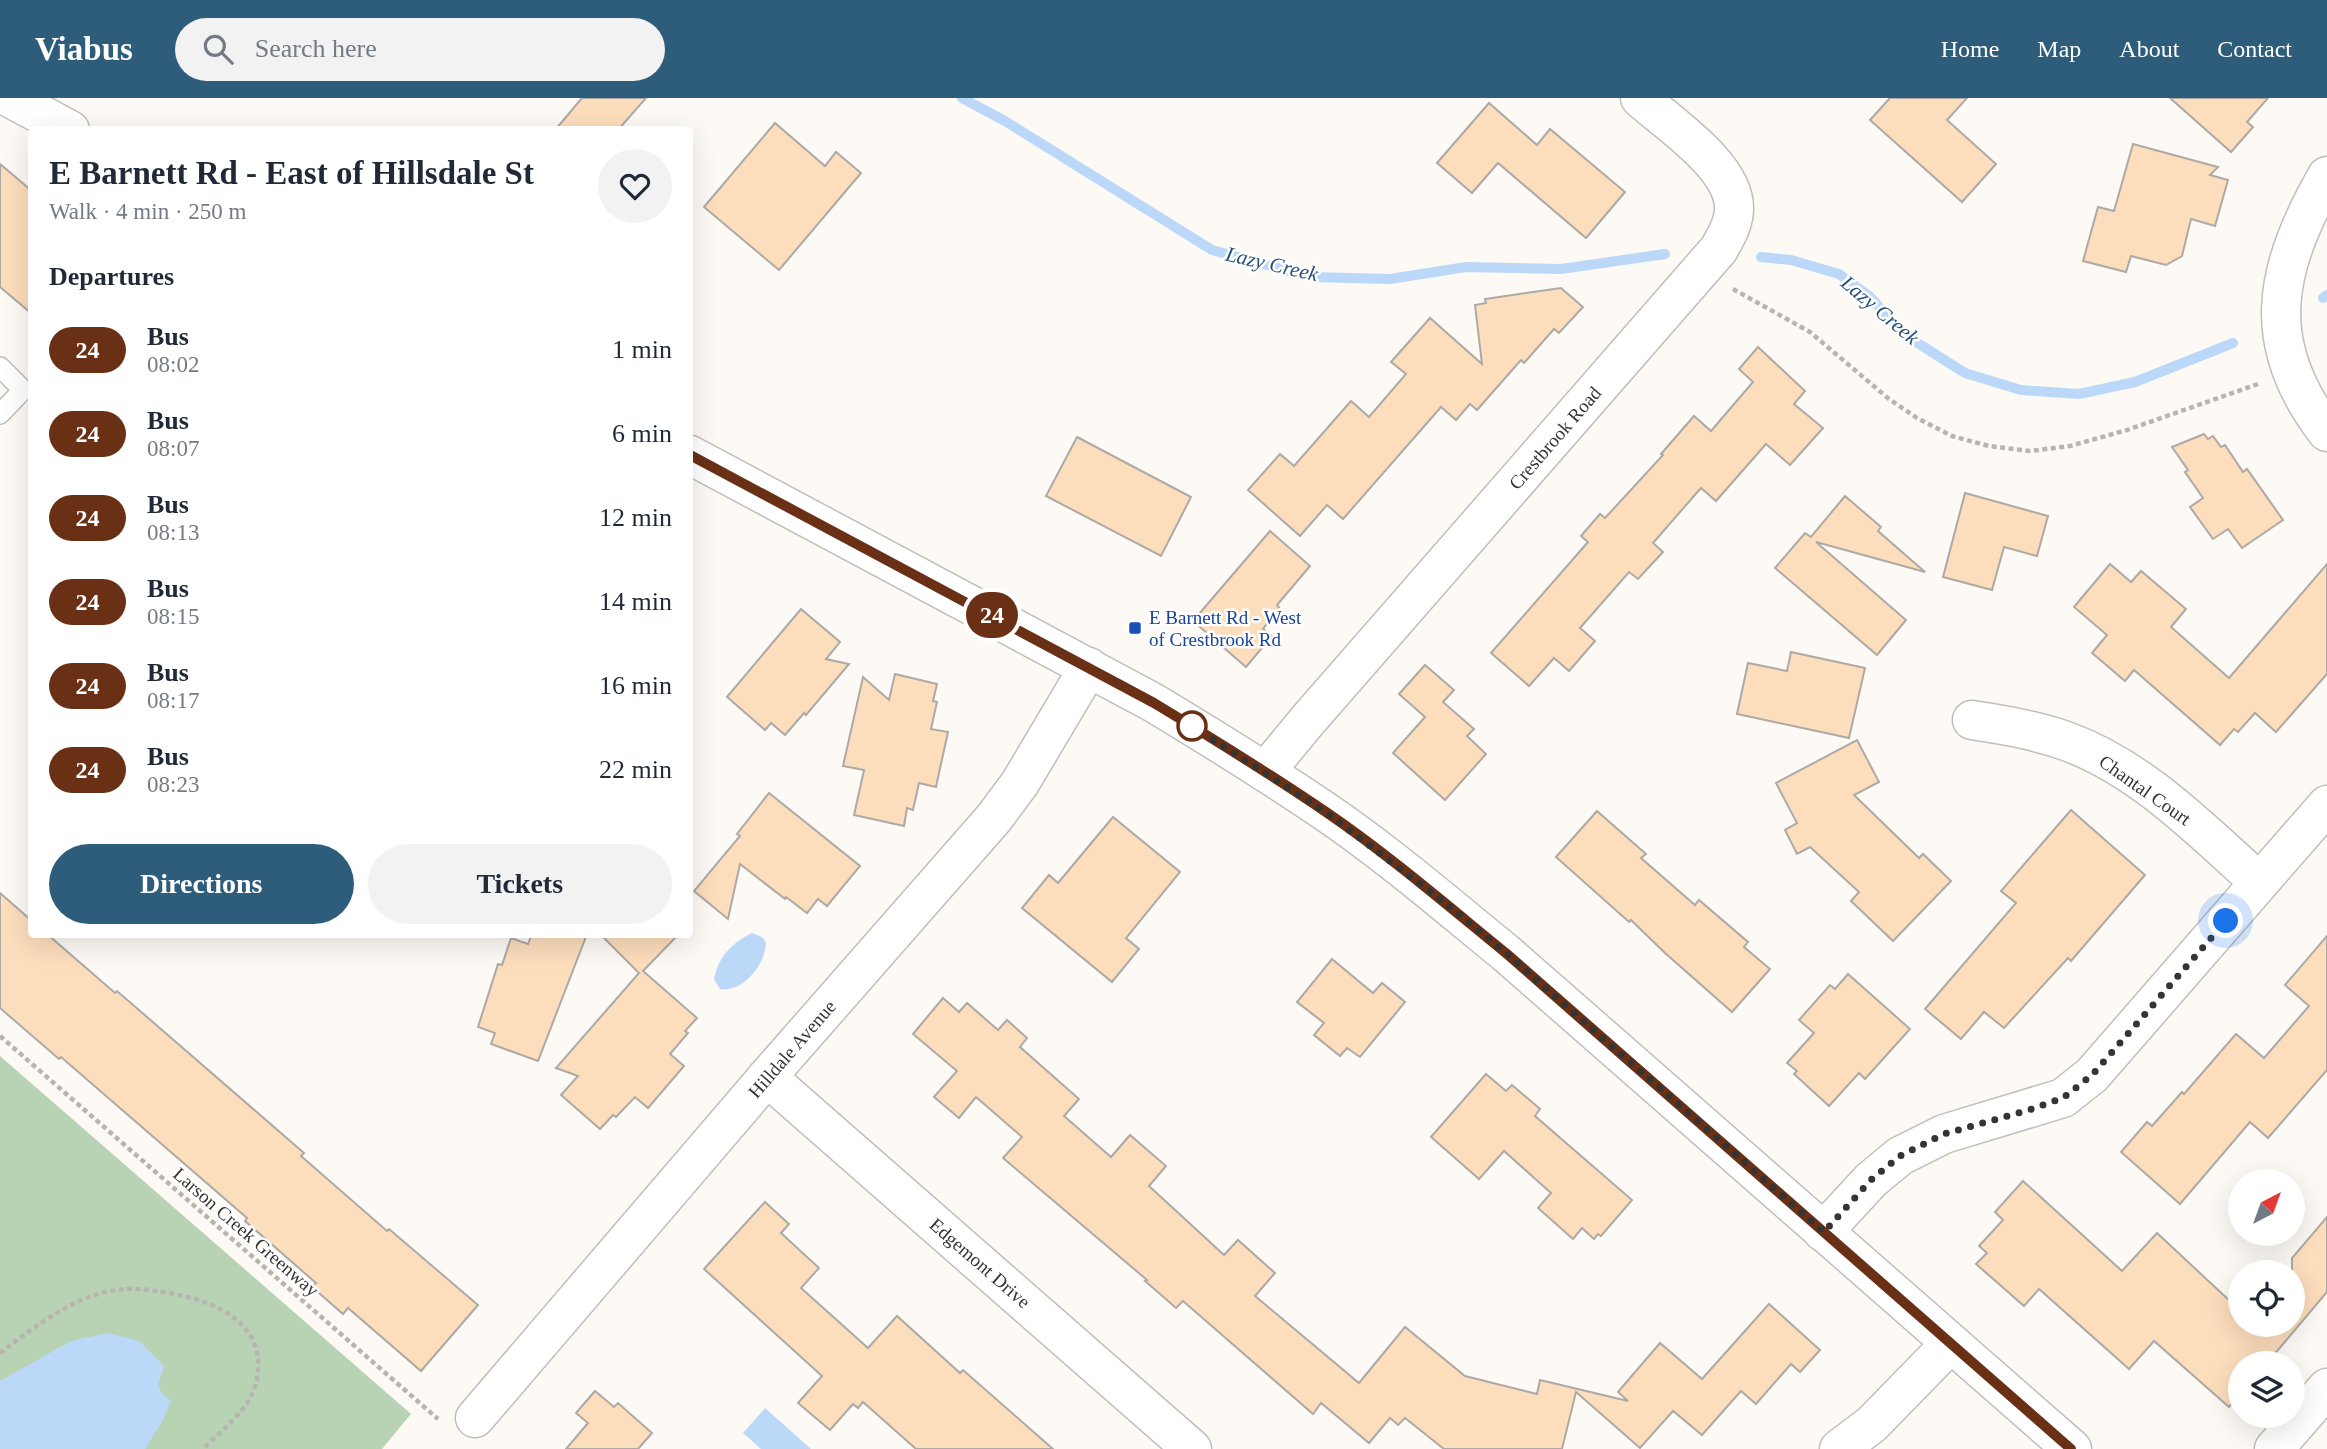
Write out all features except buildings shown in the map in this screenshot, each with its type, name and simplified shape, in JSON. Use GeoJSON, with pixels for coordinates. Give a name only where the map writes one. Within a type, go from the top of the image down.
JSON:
{"type":"FeatureCollection","features":[{"type":"Feature","properties":{"kind":"street"},"geometry":{"type":"LineString","coordinates":[[10,98],[62,126]]}},
{"type":"Feature","properties":{"kind":"street","name":"Crestbrook Road"},"geometry":{"type":"LineString","coordinates":[[1265,772],[1719,249],[1731,227],[1734,207],[1728,183],[1712,161],[1640,98]]}},
{"type":"Feature","properties":{"kind":"street"},"geometry":{"type":"LineString","coordinates":[[2327,176],[2306,214],[2288,260],[2280,301],[2280,330],[2288,360],[2314,415],[2327,432]]}},
{"type":"Feature","properties":{"kind":"street"},"geometry":{"type":"LineString","coordinates":[[693,456],[1089,667],[1189,724],[1327,813],[1488,938],[2071,1449]]}},
{"type":"Feature","properties":{"kind":"street","name":"Hilldale Avenue"},"geometry":{"type":"LineString","coordinates":[[462,1422],[994,818],[1020,783],[1089,667]]}},
{"type":"Feature","properties":{"kind":"street","name":"Chantal Court"},"geometry":{"type":"LineString","coordinates":[[1972,719],[2020,727],[2068,742],[2118,767],[2184,815],[2259,882]]}},
{"type":"Feature","properties":{"kind":"street"},"geometry":{"type":"LineString","coordinates":[[1824,1232],[1871,1180],[1900,1156],[1944,1134],[2063,1098],[2092,1075],[2327,805]]}},
{"type":"Feature","properties":{"kind":"street","name":"Edgemont Drive"},"geometry":{"type":"LineString","coordinates":[[767,1077],[1192,1449]]}},
{"type":"Feature","properties":{"kind":"street"},"geometry":{"type":"LineString","coordinates":[[1839,1449],[1872,1424],[1951,1343]]}},
{"type":"Feature","properties":{"kind":"street"},"geometry":{"type":"LineString","coordinates":[[2274,1449],[2327,1388]]}},
{"type":"Feature","properties":{"kind":"lane"},"geometry":{"type":"LineString","coordinates":[[0,367],[23,390],[0,414]]}},
{"type":"Feature","properties":{"kind":"path"},"geometry":{"type":"LineString","coordinates":[[1704,268],[1728,286],[1810,332],[1889,399],[1917,418],[1952,436],[1989,446],[2030,451],[2070,446],[2127,430],[2288,360]]}},
{"type":"Feature","properties":{"kind":"path","name":"Larson Creek Greenway"},"geometry":{"type":"LineString","coordinates":[[0,1037],[462,1422]]}},
{"type":"Feature","properties":{"kind":"path"},"geometry":{"type":"LineString","coordinates":[[0,1353],[64,1308],[90,1296],[117,1290],[145,1289],[189,1297],[221,1308],[240,1321],[252,1339],[259,1360],[256,1385],[245,1405],[203,1449]]}},
{"type":"Feature","properties":{"kind":"green space"},"geometry":{"type":"Polygon","coordinates":[[[0,1056],[411,1414],[382,1449],[0,1449],[0,1056]]]}},
{"type":"Feature","properties":{"kind":"water"},"geometry":{"type":"Polygon","coordinates":[[[752,933],[762,937],[766,943],[762,960],[751,976],[737,987],[720,989],[714,979],[723,958],[732,946],[752,933]]]}},
{"type":"Feature","properties":{"kind":"water"},"geometry":{"type":"Polygon","coordinates":[[[108,1333],[139,1341],[164,1366],[158,1384],[162,1394],[171,1401],[145,1449],[0,1449],[0,1381],[71,1341],[108,1333]]]}},
{"type":"Feature","properties":{"kind":"water"},"geometry":{"type":"Polygon","coordinates":[[[765,1408],[811,1449],[761,1449],[743,1433],[765,1408]]]}},
{"type":"Feature","properties":{"kind":"waterway","name":"Lazy Creek"},"geometry":{"type":"LineString","coordinates":[[962,98],[1005,121],[1212,250],[1311,277],[1390,279],[1466,267],[1561,269],[1665,254]]}},
{"type":"Feature","properties":{"kind":"waterway","name":"Lazy Creek"},"geometry":{"type":"LineString","coordinates":[[1761,257],[1791,260],[1839,274],[1869,296],[1905,335],[1965,373],[2021,390],[2079,394],[2135,382],[2233,343]]}},
{"type":"Feature","properties":{"kind":"waterway","name":"Lazy Creek"},"geometry":{"type":"LineString","coordinates":[[2323,298],[2327,295]]}},
{"type":"Feature","properties":{"kind":"bus line","name":"24"},"geometry":{"type":"LineString","coordinates":[[693,457],[1154,703],[1213,738],[1327,813],[1507,954],[2071,1449]]}},
{"type":"Feature","properties":{"kind":"place","name":"E Barnett Rd - West of Crestbrook Rd"},"geometry":{"type":"Point","coordinates":[1135,628]}},
{"type":"Feature","properties":{"kind":"route"},"geometry":{"type":"LineString","coordinates":[[1192,726],[1327,813],[1440,899],[1507,954],[1824,1232],[1871,1180],[1900,1156],[1944,1134],[2063,1098],[2092,1075],[2226,921]]}}]}
